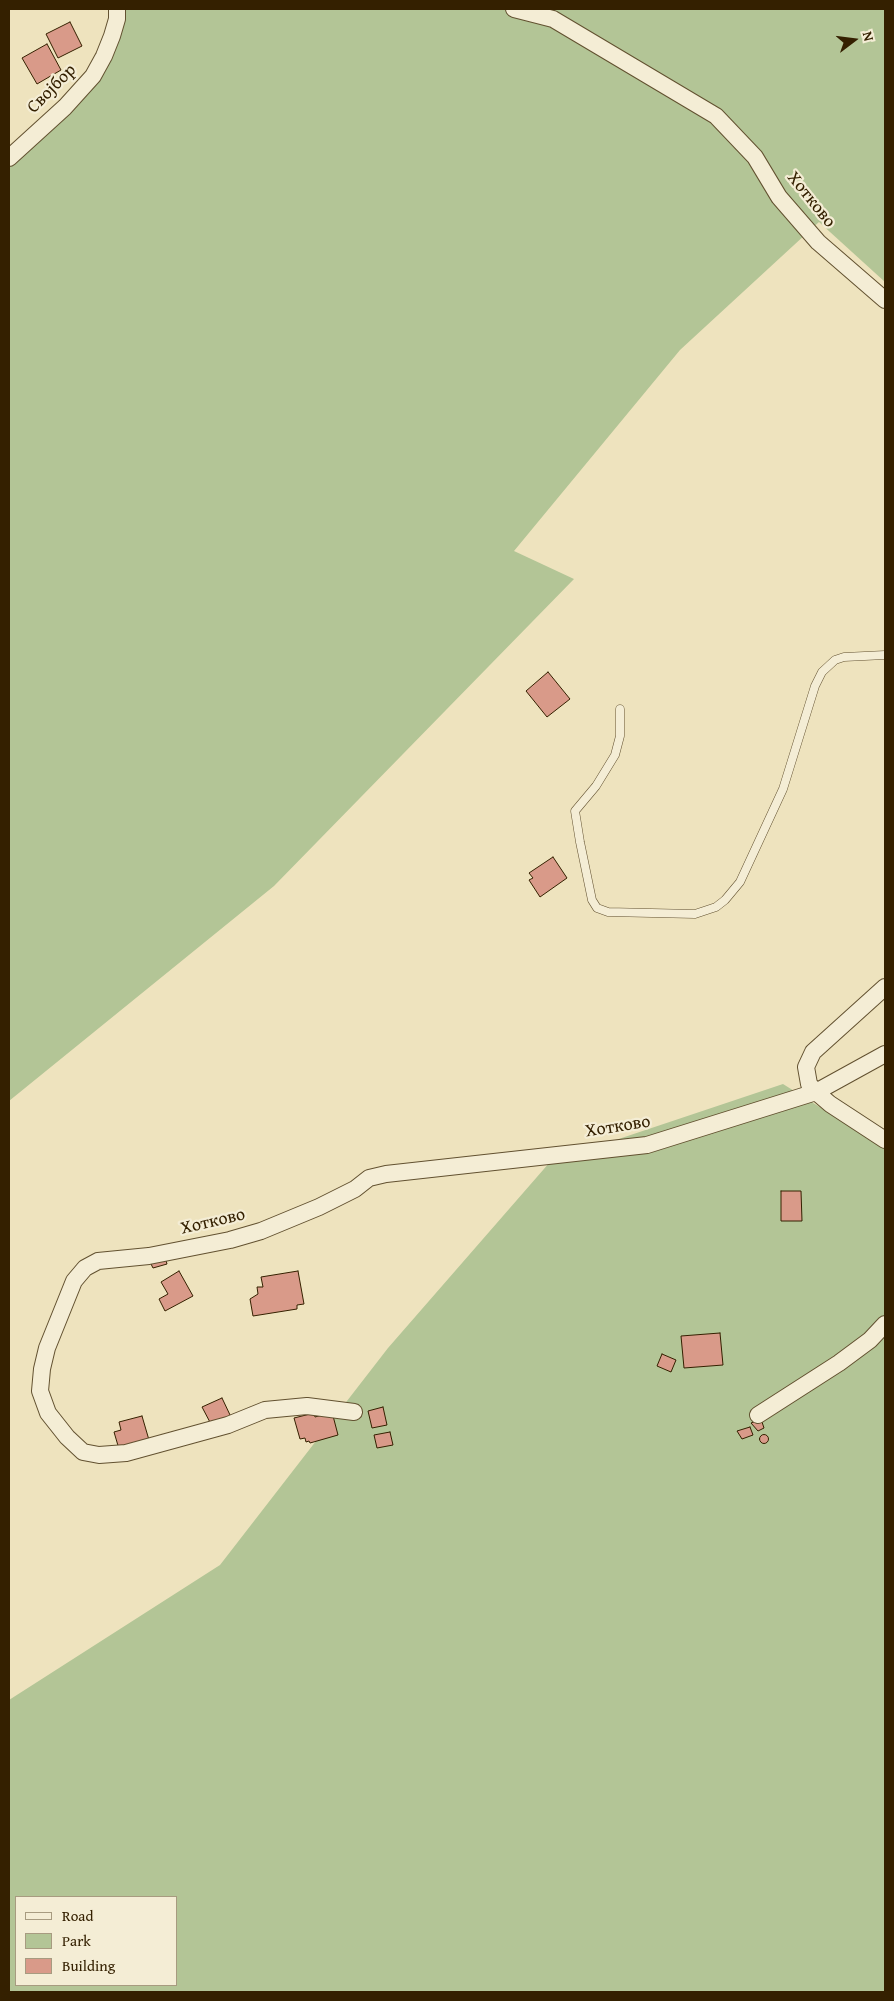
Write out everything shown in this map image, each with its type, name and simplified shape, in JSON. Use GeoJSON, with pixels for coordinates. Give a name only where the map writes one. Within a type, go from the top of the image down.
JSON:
{"type":"FeatureCollection","features":[{"type":"Feature","properties":{"kind":"street","name":"Својбор"},"geometry":{"type":"LineString","coordinates":[[9,158],[65,107],[93,76],[112,36],[117,9]]}},
{"type":"Feature","properties":{"kind":"street","name":"Хотково"},"geometry":{"type":"LineString","coordinates":[[514,9],[553,20],[716,116],[755,157],[779,197],[818,242],[885,300]]}},
{"type":"Feature","properties":{"kind":"street"},"geometry":{"type":"LineString","coordinates":[[885,987],[813,1052],[806,1067],[809,1084],[816,1092],[830,1104],[885,1140]]}},
{"type":"Feature","properties":{"kind":"street","name":"Хотково"},"geometry":{"type":"LineString","coordinates":[[354,1412],[307,1406],[265,1410],[228,1425],[126,1452],[99,1455],[83,1452],[67,1437],[48,1413],[40,1392],[42,1369],[46,1348],[74,1282],[85,1268],[98,1261],[150,1256],[230,1240],[261,1231],[319,1207],[355,1189],[369,1178],[386,1174],[647,1145],[816,1092],[885,1054]]}},
{"type":"Feature","properties":{"kind":"street"},"geometry":{"type":"LineString","coordinates":[[758,1415],[839,1363],[870,1340],[885,1324]]}},
{"type":"Feature","properties":{"kind":"lane"},"geometry":{"type":"LineString","coordinates":[[620,709],[620,736],[615,755],[596,786],[575,811],[592,900],[600,910],[608,912],[695,914],[711,909],[725,900],[740,882],[784,789],[814,686],[822,672],[835,660],[844,657],[885,655]]}},
{"type":"Feature","properties":{"kind":"green space"},"geometry":{"type":"Polygon","coordinates":[[[117,9],[885,9],[885,282],[819,222],[680,350],[514,551],[574,579],[274,886],[9,1101],[9,158],[82,91],[117,9]]]}},
{"type":"Feature","properties":{"kind":"green space"},"geometry":{"type":"Polygon","coordinates":[[[783,1084],[885,1148],[885,1992],[9,1992],[9,1700],[220,1565],[388,1348],[550,1162],[783,1084]]]}},
{"type":"Feature","properties":{"kind":"building"},"geometry":{"type":"Polygon","coordinates":[[[70,22],[82,46],[58,58],[46,34],[70,22]]]}},
{"type":"Feature","properties":{"kind":"building"},"geometry":{"type":"Polygon","coordinates":[[[47,44],[61,70],[37,84],[22,58],[47,44]]]}},
{"type":"Feature","properties":{"kind":"building"},"geometry":{"type":"Polygon","coordinates":[[[548,672],[570,699],[547,717],[526,691],[548,672]]]}},
{"type":"Feature","properties":{"kind":"building"},"geometry":{"type":"Polygon","coordinates":[[[553,857],[567,878],[540,897],[529,880],[533,878],[529,873],[553,857]]]}},
{"type":"Feature","properties":{"kind":"building"},"geometry":{"type":"Polygon","coordinates":[[[781,1191],[801,1191],[802,1221],[781,1221],[781,1191]]]}},
{"type":"Feature","properties":{"kind":"building"},"geometry":{"type":"Polygon","coordinates":[[[165,1257],[167,1264],[153,1268],[150,1262],[165,1257]]]}},
{"type":"Feature","properties":{"kind":"building"},"geometry":{"type":"Polygon","coordinates":[[[179,1271],[193,1296],[165,1311],[159,1299],[168,1294],[161,1282],[179,1271]]]}},
{"type":"Feature","properties":{"kind":"building"},"geometry":{"type":"Polygon","coordinates":[[[298,1271],[304,1304],[297,1305],[297,1309],[253,1316],[250,1299],[258,1294],[257,1287],[263,1287],[261,1277],[298,1271]]]}},
{"type":"Feature","properties":{"kind":"building"},"geometry":{"type":"Polygon","coordinates":[[[720,1333],[723,1365],[684,1368],[681,1336],[720,1333]]]}},
{"type":"Feature","properties":{"kind":"building"},"geometry":{"type":"Polygon","coordinates":[[[662,1354],[676,1360],[671,1372],[657,1366],[662,1354]]]}},
{"type":"Feature","properties":{"kind":"building"},"geometry":{"type":"Polygon","coordinates":[[[222,1398],[231,1417],[212,1426],[202,1407],[222,1398]]]}},
{"type":"Feature","properties":{"kind":"building"},"geometry":{"type":"Polygon","coordinates":[[[383,1407],[387,1425],[372,1428],[368,1411],[383,1407]]]}},
{"type":"Feature","properties":{"kind":"building"},"geometry":{"type":"Polygon","coordinates":[[[332,1412],[338,1435],[310,1443],[309,1441],[306,1442],[305,1438],[300,1439],[294,1418],[314,1413],[315,1417],[332,1412]]]}},
{"type":"Feature","properties":{"kind":"building"},"geometry":{"type":"Polygon","coordinates":[[[142,1416],[149,1440],[119,1449],[114,1432],[121,1430],[119,1422],[142,1416]]]}},
{"type":"Feature","properties":{"kind":"building"},"geometry":{"type":"Polygon","coordinates":[[[761,1419],[764,1428],[758,1431],[751,1423],[761,1419]]]}},
{"type":"Feature","properties":{"kind":"building"},"geometry":{"type":"Polygon","coordinates":[[[750,1427],[753,1435],[742,1439],[737,1431],[750,1427]]]}},
{"type":"Feature","properties":{"kind":"building"},"geometry":{"type":"Polygon","coordinates":[[[390,1432],[393,1445],[377,1448],[374,1435],[390,1432]]]}},
{"type":"Feature","properties":{"kind":"building"},"geometry":{"type":"Polygon","coordinates":[[[764,1435],[768,1439],[764,1443],[760,1439],[764,1435]]]}}]}
